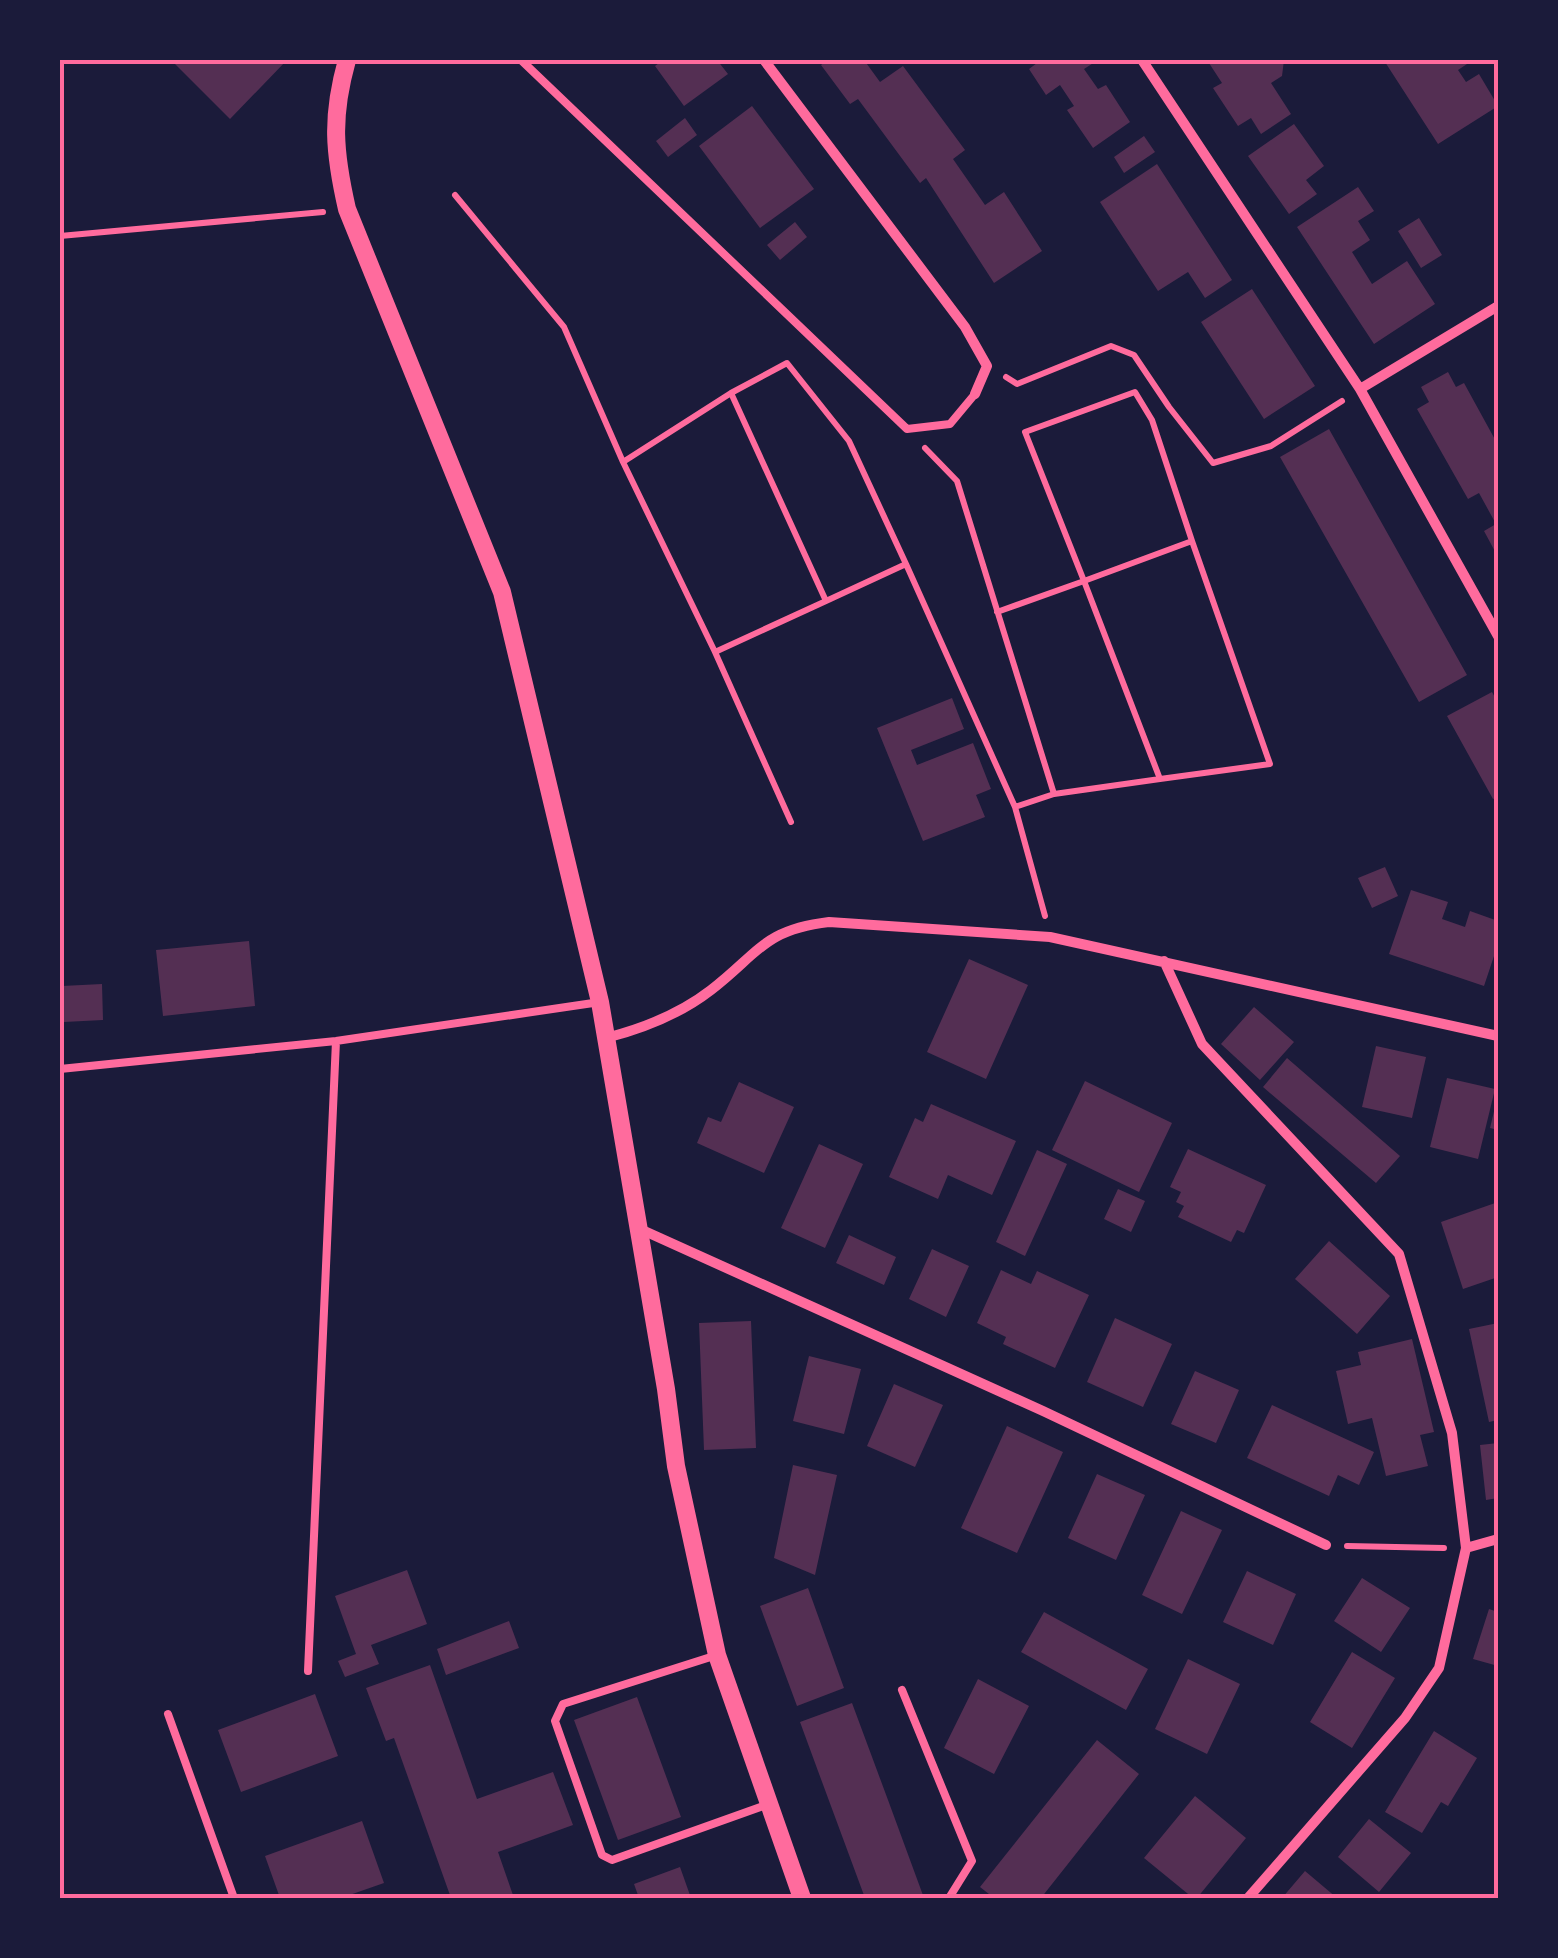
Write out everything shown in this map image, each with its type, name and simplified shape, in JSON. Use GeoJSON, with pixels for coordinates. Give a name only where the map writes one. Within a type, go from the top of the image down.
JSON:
{"type":"FeatureCollection","features":[{"type":"Feature","properties":{"kind":"street"},"geometry":{"type":"LineString","coordinates":[[347,60],[336,100],[336,162],[347,209],[502,592],[600,1002],[676,1466],[717,1655],[802,1898]]}},
{"type":"Feature","properties":{"kind":"street"},"geometry":{"type":"LineString","coordinates":[[764,60],[964,327],[987,366],[975,394]]}},
{"type":"Feature","properties":{"kind":"street"},"geometry":{"type":"LineString","coordinates":[[1142,60],[1360,389],[1498,636]]}},
{"type":"Feature","properties":{"kind":"street"},"geometry":{"type":"LineString","coordinates":[[1360,389],[1498,306]]}},
{"type":"Feature","properties":{"kind":"street"},"geometry":{"type":"LineString","coordinates":[[606,1038],[660,1021],[711,990],[755,949],[793,926],[829,922],[1050,937],[1498,1036]]}},
{"type":"Feature","properties":{"kind":"street"},"geometry":{"type":"LineString","coordinates":[[1164,961],[1202,1044],[1400,1254],[1452,1433],[1466,1548],[1439,1668],[1405,1718],[1248,1898]]}},
{"type":"Feature","properties":{"kind":"street"},"geometry":{"type":"LineString","coordinates":[[640,1229],[1326,1545]]}},
{"type":"Feature","properties":{"kind":"street"},"geometry":{"type":"LineString","coordinates":[[1466,1548],[1498,1538]]}},
{"type":"Feature","properties":{"kind":"lane"},"geometry":{"type":"LineString","coordinates":[[522,60],[906,428],[950,424],[975,394]]}},
{"type":"Feature","properties":{"kind":"lane"},"geometry":{"type":"LineString","coordinates":[[60,1070],[336,1042],[600,1002]]}},
{"type":"Feature","properties":{"kind":"lane"},"geometry":{"type":"LineString","coordinates":[[308,1670],[336,1042]]}},
{"type":"Feature","properties":{"kind":"lane"},"geometry":{"type":"LineString","coordinates":[[717,1655],[563,1704],[555,1721],[602,1856],[612,1860],[769,1804]]}},
{"type":"Feature","properties":{"kind":"lane"},"geometry":{"type":"LineString","coordinates":[[902,1690],[972,1862],[949,1898]]}},
{"type":"Feature","properties":{"kind":"lane"},"geometry":{"type":"LineString","coordinates":[[168,1714],[234,1898]]}},
{"type":"Feature","properties":{"kind":"path"},"geometry":{"type":"LineString","coordinates":[[455,195],[564,327],[792,822]]}},
{"type":"Feature","properties":{"kind":"path"},"geometry":{"type":"LineString","coordinates":[[60,236],[347,209]]}},
{"type":"Feature","properties":{"kind":"path"},"geometry":{"type":"LineString","coordinates":[[987,366],[1018,384],[1111,346],[1134,355],[1169,408],[1214,462],[1271,446],[1360,389]]}},
{"type":"Feature","properties":{"kind":"path"},"geometry":{"type":"LineString","coordinates":[[623,462],[731,393],[787,363],[849,441],[906,564],[1015,808],[1050,937]]}},
{"type":"Feature","properties":{"kind":"path"},"geometry":{"type":"LineString","coordinates":[[1015,808],[1054,794],[1270,764],[1152,420],[1136,392],[1025,432],[1160,778]]}},
{"type":"Feature","properties":{"kind":"path"},"geometry":{"type":"LineString","coordinates":[[731,393],[826,601]]}},
{"type":"Feature","properties":{"kind":"path"},"geometry":{"type":"LineString","coordinates":[[906,428],[957,481],[1054,794]]}},
{"type":"Feature","properties":{"kind":"path"},"geometry":{"type":"LineString","coordinates":[[998,612],[1192,542]]}},
{"type":"Feature","properties":{"kind":"path"},"geometry":{"type":"LineString","coordinates":[[714,652],[906,564]]}},
{"type":"Feature","properties":{"kind":"path"},"geometry":{"type":"LineString","coordinates":[[1326,1545],[1466,1548]]}},
{"type":"Feature","properties":{"kind":"building"},"geometry":{"type":"Polygon","coordinates":[[[287,60],[230,119],[174,63],[287,60]]]}},
{"type":"Feature","properties":{"kind":"building"},"geometry":{"type":"Polygon","coordinates":[[[663,60],[717,60],[728,74],[684,106],[655,66],[663,60]]]}},
{"type":"Feature","properties":{"kind":"building"},"geometry":{"type":"Polygon","coordinates":[[[827,60],[864,60],[880,82],[903,66],[965,150],[953,159],[985,205],[1004,192],[1042,251],[994,283],[926,178],[920,183],[858,99],[850,104],[821,65],[827,60]]]}},
{"type":"Feature","properties":{"kind":"building"},"geometry":{"type":"Polygon","coordinates":[[[1041,60],[1098,60],[1084,69],[1098,89],[1106,85],[1130,122],[1093,148],[1067,110],[1074,106],[1060,85],[1046,95],[1029,69],[1041,60]]]}},
{"type":"Feature","properties":{"kind":"building"},"geometry":{"type":"Polygon","coordinates":[[[1207,60],[1284,60],[1282,76],[1271,83],[1291,114],[1261,134],[1251,118],[1238,126],[1213,88],[1222,83],[1207,60]]]}},
{"type":"Feature","properties":{"kind":"building"},"geometry":{"type":"Polygon","coordinates":[[[1473,60],[1458,70],[1466,82],[1479,74],[1498,106],[1438,144],[1385,62],[1473,60]]]}},
{"type":"Feature","properties":{"kind":"building"},"geometry":{"type":"Polygon","coordinates":[[[752,106],[814,189],[760,228],[699,146],[752,106]]]}},
{"type":"Feature","properties":{"kind":"building"},"geometry":{"type":"Polygon","coordinates":[[[685,118],[697,135],[668,157],[656,141],[685,118]]]}},
{"type":"Feature","properties":{"kind":"building"},"geometry":{"type":"Polygon","coordinates":[[[1294,124],[1324,166],[1306,180],[1317,194],[1289,214],[1248,156],[1294,124]]]}},
{"type":"Feature","properties":{"kind":"building"},"geometry":{"type":"Polygon","coordinates":[[[1144,136],[1155,152],[1124,173],[1114,157],[1144,136]]]}},
{"type":"Feature","properties":{"kind":"building"},"geometry":{"type":"Polygon","coordinates":[[[1157,164],[1232,280],[1205,298],[1188,272],[1158,291],[1100,202],[1157,164]]]}},
{"type":"Feature","properties":{"kind":"building"},"geometry":{"type":"Polygon","coordinates":[[[1358,187],[1374,211],[1358,221],[1370,240],[1352,252],[1372,284],[1407,261],[1435,304],[1374,344],[1297,227],[1358,187]]]}},
{"type":"Feature","properties":{"kind":"building"},"geometry":{"type":"Polygon","coordinates":[[[1419,218],[1442,255],[1421,268],[1398,231],[1419,218]]]}},
{"type":"Feature","properties":{"kind":"building"},"geometry":{"type":"Polygon","coordinates":[[[795,222],[807,237],[780,260],[767,245],[795,222]]]}},
{"type":"Feature","properties":{"kind":"building"},"geometry":{"type":"Polygon","coordinates":[[[1252,289],[1315,386],[1264,419],[1201,322],[1252,289]]]}},
{"type":"Feature","properties":{"kind":"building"},"geometry":{"type":"Polygon","coordinates":[[[1448,372],[1456,387],[1464,383],[1498,445],[1498,557],[1484,531],[1496,524],[1479,493],[1468,499],[1417,409],[1429,402],[1421,387],[1448,372]]]}},
{"type":"Feature","properties":{"kind":"building"},"geometry":{"type":"Polygon","coordinates":[[[1329,429],[1467,675],[1419,702],[1280,457],[1329,429]]]}},
{"type":"Feature","properties":{"kind":"building"},"geometry":{"type":"Polygon","coordinates":[[[1492,692],[1498,703],[1498,797],[1493,799],[1447,716],[1492,692]]]}},
{"type":"Feature","properties":{"kind":"building"},"geometry":{"type":"Polygon","coordinates":[[[952,698],[964,729],[911,750],[917,765],[973,743],[991,789],[976,795],[985,817],[923,841],[877,728],[952,698]]]}},
{"type":"Feature","properties":{"kind":"building"},"geometry":{"type":"Polygon","coordinates":[[[1385,867],[1398,896],[1372,908],[1358,878],[1385,867]]]}},
{"type":"Feature","properties":{"kind":"building"},"geometry":{"type":"Polygon","coordinates":[[[1411,890],[1448,902],[1442,919],[1465,927],[1470,911],[1498,921],[1498,944],[1484,986],[1389,954],[1411,890]]]}},
{"type":"Feature","properties":{"kind":"building"},"geometry":{"type":"Polygon","coordinates":[[[249,941],[255,1006],[163,1016],[156,950],[249,941]]]}},
{"type":"Feature","properties":{"kind":"building"},"geometry":{"type":"Polygon","coordinates":[[[969,959],[1028,985],[986,1079],[927,1052],[969,959]]]}},
{"type":"Feature","properties":{"kind":"building"},"geometry":{"type":"Polygon","coordinates":[[[102,984],[103,1020],[64,1022],[62,986],[102,984]]]}},
{"type":"Feature","properties":{"kind":"building"},"geometry":{"type":"Polygon","coordinates":[[[1254,1007],[1294,1042],[1260,1080],[1221,1044],[1254,1007]]]}},
{"type":"Feature","properties":{"kind":"building"},"geometry":{"type":"Polygon","coordinates":[[[1376,1046],[1426,1057],[1412,1118],[1362,1107],[1376,1046]]]}},
{"type":"Feature","properties":{"kind":"building"},"geometry":{"type":"Polygon","coordinates":[[[1287,1058],[1400,1156],[1376,1183],[1263,1087],[1287,1058]]]}},
{"type":"Feature","properties":{"kind":"building"},"geometry":{"type":"Polygon","coordinates":[[[1447,1078],[1495,1089],[1478,1159],[1430,1147],[1447,1078]]]}},
{"type":"Feature","properties":{"kind":"building"},"geometry":{"type":"Polygon","coordinates":[[[1085,1081],[1172,1123],[1139,1192],[1052,1150],[1085,1081]]]}},
{"type":"Feature","properties":{"kind":"building"},"geometry":{"type":"Polygon","coordinates":[[[739,1082],[794,1107],[764,1173],[697,1143],[708,1117],[721,1122],[739,1082]]]}},
{"type":"Feature","properties":{"kind":"building"},"geometry":{"type":"Polygon","coordinates":[[[1498,1099],[1498,1130],[1490,1128],[1498,1099]]]}},
{"type":"Feature","properties":{"kind":"building"},"geometry":{"type":"Polygon","coordinates":[[[931,1104],[1016,1141],[992,1195],[948,1175],[938,1199],[889,1177],[915,1118],[923,1122],[931,1104]]]}},
{"type":"Feature","properties":{"kind":"building"},"geometry":{"type":"Polygon","coordinates":[[[819,1144],[863,1164],[825,1248],[781,1228],[819,1144]]]}},
{"type":"Feature","properties":{"kind":"building"},"geometry":{"type":"Polygon","coordinates":[[[1188,1149],[1266,1185],[1244,1233],[1237,1230],[1231,1242],[1178,1217],[1184,1206],[1176,1202],[1181,1192],[1170,1187],[1188,1149]]]}},
{"type":"Feature","properties":{"kind":"building"},"geometry":{"type":"Polygon","coordinates":[[[1037,1150],[1067,1164],[1025,1256],[996,1242],[1037,1150]]]}},
{"type":"Feature","properties":{"kind":"building"},"geometry":{"type":"Polygon","coordinates":[[[1118,1189],[1145,1201],[1131,1232],[1104,1219],[1118,1189]]]}},
{"type":"Feature","properties":{"kind":"building"},"geometry":{"type":"Polygon","coordinates":[[[1498,1202],[1498,1277],[1463,1289],[1441,1222],[1498,1202]]]}},
{"type":"Feature","properties":{"kind":"building"},"geometry":{"type":"Polygon","coordinates":[[[849,1235],[896,1257],[884,1285],[836,1263],[849,1235]]]}},
{"type":"Feature","properties":{"kind":"building"},"geometry":{"type":"Polygon","coordinates":[[[1329,1241],[1390,1296],[1357,1334],[1295,1279],[1329,1241]]]}},
{"type":"Feature","properties":{"kind":"building"},"geometry":{"type":"Polygon","coordinates":[[[932,1249],[969,1266],[946,1317],[909,1299],[932,1249]]]}},
{"type":"Feature","properties":{"kind":"building"},"geometry":{"type":"Polygon","coordinates":[[[1001,1270],[1031,1284],[1037,1271],[1089,1295],[1055,1368],[1003,1344],[1006,1337],[977,1323],[1001,1270]]]}},
{"type":"Feature","properties":{"kind":"building"},"geometry":{"type":"Polygon","coordinates":[[[1115,1318],[1172,1344],[1143,1407],[1087,1382],[1115,1318]]]}},
{"type":"Feature","properties":{"kind":"building"},"geometry":{"type":"Polygon","coordinates":[[[751,1321],[756,1448],[704,1450],[699,1323],[751,1321]]]}},
{"type":"Feature","properties":{"kind":"building"},"geometry":{"type":"Polygon","coordinates":[[[1498,1323],[1498,1420],[1489,1422],[1469,1329],[1498,1323]]]}},
{"type":"Feature","properties":{"kind":"building"},"geometry":{"type":"Polygon","coordinates":[[[1412,1339],[1434,1432],[1420,1435],[1428,1466],[1386,1476],[1372,1418],[1348,1424],[1336,1371],[1361,1365],[1358,1352],[1412,1339]]]}},
{"type":"Feature","properties":{"kind":"building"},"geometry":{"type":"Polygon","coordinates":[[[809,1356],[861,1369],[844,1434],[793,1421],[809,1356]]]}},
{"type":"Feature","properties":{"kind":"building"},"geometry":{"type":"Polygon","coordinates":[[[1195,1371],[1239,1390],[1216,1443],[1171,1424],[1195,1371]]]}},
{"type":"Feature","properties":{"kind":"building"},"geometry":{"type":"Polygon","coordinates":[[[894,1384],[943,1405],[915,1467],[867,1446],[894,1384]]]}},
{"type":"Feature","properties":{"kind":"building"},"geometry":{"type":"Polygon","coordinates":[[[1272,1405],[1374,1452],[1359,1485],[1338,1475],[1329,1496],[1247,1458],[1272,1405]]]}},
{"type":"Feature","properties":{"kind":"building"},"geometry":{"type":"Polygon","coordinates":[[[1007,1426],[1063,1452],[1017,1553],[961,1528],[1007,1426]]]}},
{"type":"Feature","properties":{"kind":"building"},"geometry":{"type":"Polygon","coordinates":[[[1498,1443],[1498,1498],[1486,1500],[1480,1445],[1498,1443]]]}},
{"type":"Feature","properties":{"kind":"building"},"geometry":{"type":"Polygon","coordinates":[[[793,1465],[837,1475],[815,1575],[774,1558],[793,1465]]]}},
{"type":"Feature","properties":{"kind":"building"},"geometry":{"type":"Polygon","coordinates":[[[1097,1474],[1145,1495],[1116,1560],[1068,1538],[1097,1474]]]}},
{"type":"Feature","properties":{"kind":"building"},"geometry":{"type":"Polygon","coordinates":[[[1181,1511],[1222,1530],[1182,1614],[1142,1595],[1181,1511]]]}},
{"type":"Feature","properties":{"kind":"building"},"geometry":{"type":"Polygon","coordinates":[[[407,1570],[427,1624],[371,1645],[379,1664],[345,1677],[338,1661],[356,1654],[335,1596],[407,1570]]]}},
{"type":"Feature","properties":{"kind":"building"},"geometry":{"type":"Polygon","coordinates":[[[1247,1571],[1296,1594],[1273,1645],[1223,1622],[1247,1571]]]}},
{"type":"Feature","properties":{"kind":"building"},"geometry":{"type":"Polygon","coordinates":[[[1362,1578],[1410,1608],[1381,1652],[1334,1621],[1362,1578]]]}},
{"type":"Feature","properties":{"kind":"building"},"geometry":{"type":"Polygon","coordinates":[[[808,1588],[844,1688],[797,1706],[760,1606],[808,1588]]]}},
{"type":"Feature","properties":{"kind":"building"},"geometry":{"type":"Polygon","coordinates":[[[1489,1609],[1498,1612],[1498,1666],[1473,1659],[1489,1609]]]}},
{"type":"Feature","properties":{"kind":"building"},"geometry":{"type":"Polygon","coordinates":[[[1044,1612],[1148,1669],[1126,1710],[1021,1652],[1044,1612]]]}},
{"type":"Feature","properties":{"kind":"building"},"geometry":{"type":"Polygon","coordinates":[[[509,1621],[519,1648],[446,1675],[437,1649],[509,1621]]]}},
{"type":"Feature","properties":{"kind":"building"},"geometry":{"type":"Polygon","coordinates":[[[1352,1652],[1395,1678],[1352,1748],[1310,1722],[1352,1652]]]}},
{"type":"Feature","properties":{"kind":"building"},"geometry":{"type":"Polygon","coordinates":[[[1188,1659],[1240,1684],[1207,1754],[1155,1729],[1188,1659]]]}},
{"type":"Feature","properties":{"kind":"building"},"geometry":{"type":"Polygon","coordinates":[[[430,1665],[477,1799],[553,1772],[573,1825],[498,1852],[514,1898],[451,1898],[394,1738],[386,1741],[366,1688],[430,1665]]]}},
{"type":"Feature","properties":{"kind":"building"},"geometry":{"type":"Polygon","coordinates":[[[978,1679],[1029,1706],[994,1774],[944,1748],[978,1679]]]}},
{"type":"Feature","properties":{"kind":"building"},"geometry":{"type":"Polygon","coordinates":[[[315,1694],[338,1756],[241,1792],[218,1730],[315,1694]]]}},
{"type":"Feature","properties":{"kind":"building"},"geometry":{"type":"Polygon","coordinates":[[[637,1697],[681,1817],[618,1840],[574,1720],[637,1697]]]}},
{"type":"Feature","properties":{"kind":"building"},"geometry":{"type":"Polygon","coordinates":[[[852,1703],[924,1898],[865,1898],[818,1771],[800,1722],[852,1703]]]}},
{"type":"Feature","properties":{"kind":"building"},"geometry":{"type":"Polygon","coordinates":[[[1434,1731],[1477,1758],[1448,1806],[1441,1802],[1422,1833],[1385,1812],[1434,1731]]]}},
{"type":"Feature","properties":{"kind":"building"},"geometry":{"type":"Polygon","coordinates":[[[1097,1740],[1139,1774],[1041,1898],[994,1898],[980,1887],[1097,1740]]]}},
{"type":"Feature","properties":{"kind":"building"},"geometry":{"type":"Polygon","coordinates":[[[1195,1796],[1246,1838],[1193,1898],[1144,1858],[1195,1796]]]}},
{"type":"Feature","properties":{"kind":"building"},"geometry":{"type":"Polygon","coordinates":[[[1369,1819],[1411,1853],[1379,1892],[1338,1857],[1369,1819]]]}},
{"type":"Feature","properties":{"kind":"building"},"geometry":{"type":"Polygon","coordinates":[[[362,1821],[384,1883],[341,1898],[280,1898],[265,1856],[362,1821]]]}},
{"type":"Feature","properties":{"kind":"building"},"geometry":{"type":"Polygon","coordinates":[[[680,1867],[691,1898],[639,1898],[634,1884],[680,1867]]]}},
{"type":"Feature","properties":{"kind":"building"},"geometry":{"type":"Polygon","coordinates":[[[1305,1871],[1337,1898],[1282,1898],[1305,1871]]]}}]}
